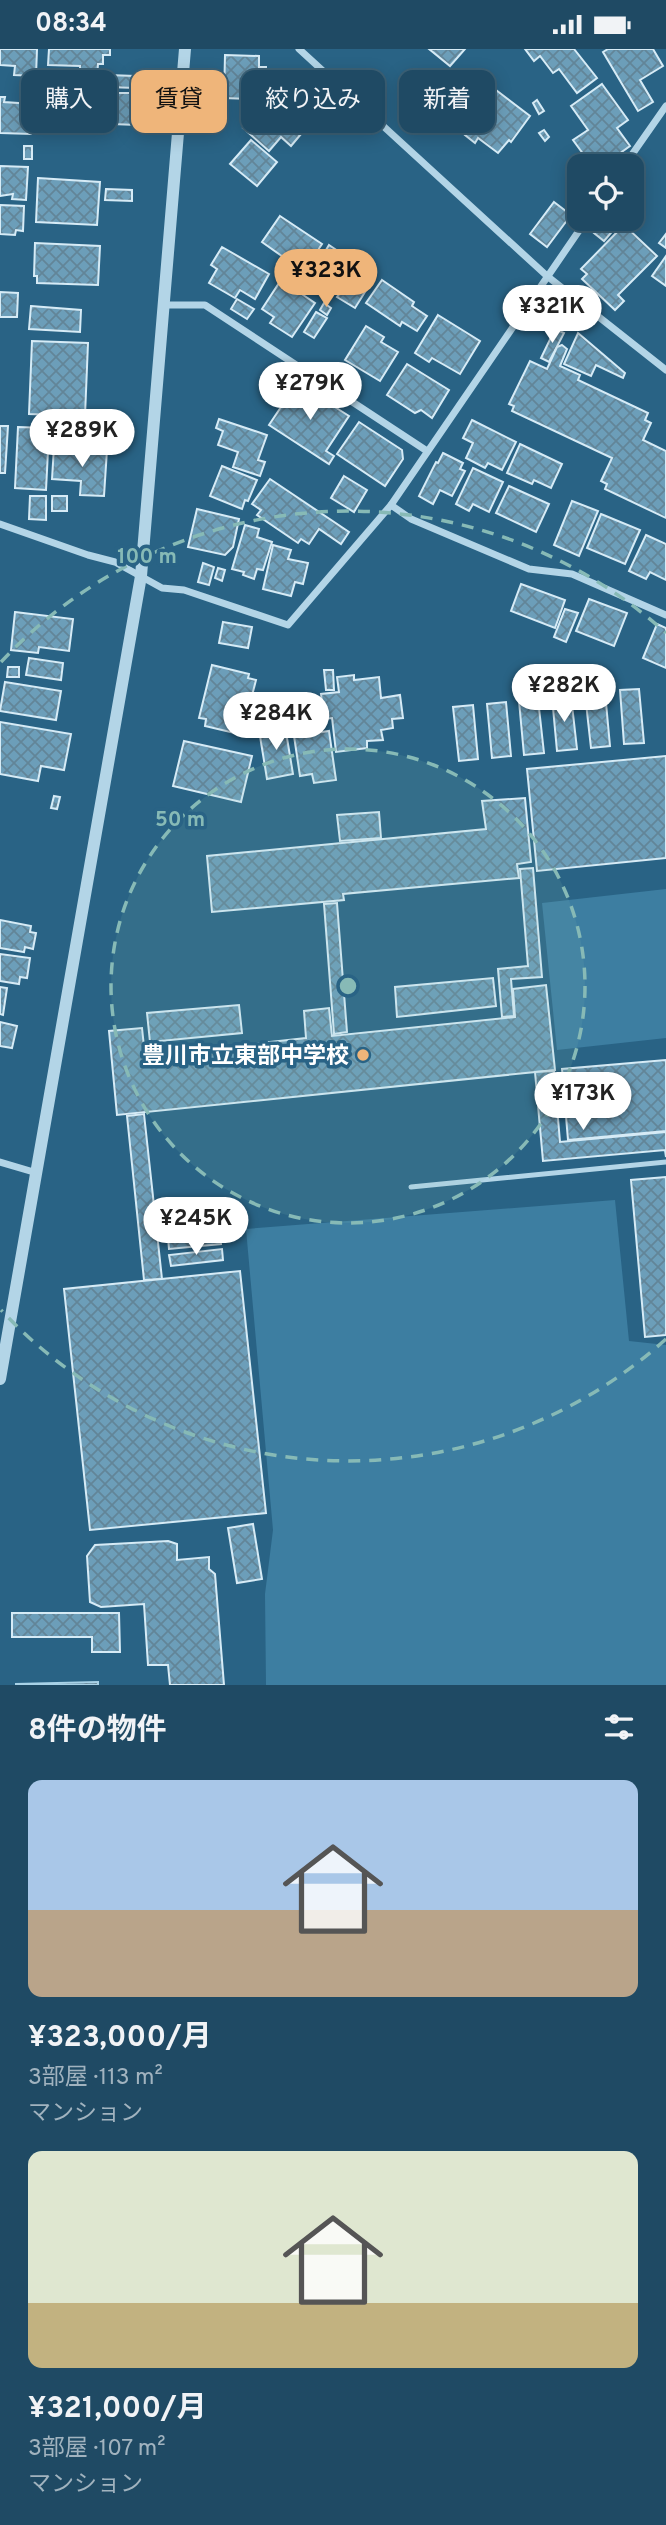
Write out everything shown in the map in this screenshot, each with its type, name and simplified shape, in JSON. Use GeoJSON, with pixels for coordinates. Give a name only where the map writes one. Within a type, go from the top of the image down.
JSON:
{"type":"FeatureCollection","features":[{"type":"Feature","properties":{"kind":"street"},"geometry":{"type":"LineString","coordinates":[[0,1379],[141,576],[185,49]]}},
{"type":"Feature","properties":{"kind":"street"},"geometry":{"type":"LineString","coordinates":[[299,49],[547,277],[666,370]]}},
{"type":"Feature","properties":{"kind":"street"},"geometry":{"type":"LineString","coordinates":[[632,154],[666,106]]}},
{"type":"Feature","properties":{"kind":"street"},"geometry":{"type":"LineString","coordinates":[[0,524],[115,562],[162,588],[184,590],[288,625],[391,505],[579,231]]}},
{"type":"Feature","properties":{"kind":"street"},"geometry":{"type":"LineString","coordinates":[[165,305],[205,305],[427,451]]}},
{"type":"Feature","properties":{"kind":"street"},"geometry":{"type":"LineString","coordinates":[[391,505],[411,519],[529,569],[572,574],[666,615]]}},
{"type":"Feature","properties":{"kind":"street"},"geometry":{"type":"LineString","coordinates":[[0,1162],[37,1173]]}},
{"type":"Feature","properties":{"kind":"lane"},"geometry":{"type":"LineString","coordinates":[[411,1187],[666,1162]]}},
{"type":"Feature","properties":{"kind":"shaded area"},"geometry":{"type":"Polygon","coordinates":[[[666,889],[666,1038],[557,1050],[542,903],[666,889]]]}},
{"type":"Feature","properties":{"kind":"shaded area"},"geometry":{"type":"Polygon","coordinates":[[[615,1200],[629,1341],[666,1345],[666,1685],[266,1685],[265,1594],[273,1530],[246,1229],[615,1200]]]}},
{"type":"Feature","properties":{"kind":"water"},"geometry":{"type":"Polygon","coordinates":[[[98,1682],[98,1685],[16,1685],[16,1684],[98,1682]]]}},
{"type":"Feature","properties":{"kind":"building"},"geometry":{"type":"Polygon","coordinates":[[[0,49],[37,49],[36,70],[21,70],[21,75],[14,75],[15,66],[0,65],[0,49]]]}},
{"type":"Feature","properties":{"kind":"building"},"geometry":{"type":"Polygon","coordinates":[[[49,49],[110,49],[110,55],[103,55],[103,64],[98,64],[98,70],[80,70],[80,66],[48,65],[49,49]]]}},
{"type":"Feature","properties":{"kind":"building"},"geometry":{"type":"Polygon","coordinates":[[[429,49],[465,49],[450,66],[429,49]]]}},
{"type":"Feature","properties":{"kind":"building"},"geometry":{"type":"Polygon","coordinates":[[[525,49],[574,49],[597,78],[577,93],[559,69],[553,73],[540,56],[534,61],[525,49]]]}},
{"type":"Feature","properties":{"kind":"building"},"geometry":{"type":"Polygon","coordinates":[[[608,49],[653,49],[663,66],[640,80],[653,102],[638,111],[603,52],[608,49]]]}},
{"type":"Feature","properties":{"kind":"building"},"geometry":{"type":"Polygon","coordinates":[[[225,55],[259,56],[259,67],[266,67],[266,70],[241,70],[241,99],[227,98],[227,70],[225,70],[225,55]]]}},
{"type":"Feature","properties":{"kind":"building"},"geometry":{"type":"Polygon","coordinates":[[[117,75],[131,76],[131,88],[117,87],[117,75]]]}},
{"type":"Feature","properties":{"kind":"building"},"geometry":{"type":"Polygon","coordinates":[[[602,84],[628,120],[617,128],[630,146],[619,154],[583,154],[573,140],[588,130],[571,106],[602,84]]]}},
{"type":"Feature","properties":{"kind":"building"},"geometry":{"type":"Polygon","coordinates":[[[495,89],[530,116],[511,142],[509,140],[498,153],[478,138],[475,143],[465,135],[495,133],[495,89]]]}},
{"type":"Feature","properties":{"kind":"building"},"geometry":{"type":"Polygon","coordinates":[[[117,93],[131,93],[131,125],[117,124],[117,93]]]}},
{"type":"Feature","properties":{"kind":"building"},"geometry":{"type":"Polygon","coordinates":[[[0,97],[5,97],[4,102],[21,103],[21,133],[31,134],[0,133],[0,97]]]}},
{"type":"Feature","properties":{"kind":"building"},"geometry":{"type":"Polygon","coordinates":[[[537,100],[544,111],[539,114],[533,103],[537,100]]]}},
{"type":"Feature","properties":{"kind":"building"},"geometry":{"type":"Polygon","coordinates":[[[544,130],[549,137],[545,141],[539,133],[544,130]]]}},
{"type":"Feature","properties":{"kind":"building"},"geometry":{"type":"Polygon","coordinates":[[[249,133],[301,134],[291,146],[281,137],[269,151],[249,133]]]}},
{"type":"Feature","properties":{"kind":"building"},"geometry":{"type":"Polygon","coordinates":[[[251,140],[277,162],[257,186],[230,164],[251,140]]]}},
{"type":"Feature","properties":{"kind":"building"},"geometry":{"type":"Polygon","coordinates":[[[24,146],[32,146],[32,159],[24,159],[24,146]]]}},
{"type":"Feature","properties":{"kind":"building"},"geometry":{"type":"Polygon","coordinates":[[[0,166],[28,167],[26,200],[12,199],[13,194],[0,196],[0,166]]]}},
{"type":"Feature","properties":{"kind":"building"},"geometry":{"type":"Polygon","coordinates":[[[38,178],[100,182],[97,225],[36,222],[38,178]]]}},
{"type":"Feature","properties":{"kind":"building"},"geometry":{"type":"Polygon","coordinates":[[[106,189],[132,190],[132,201],[105,200],[106,189]]]}},
{"type":"Feature","properties":{"kind":"building"},"geometry":{"type":"Polygon","coordinates":[[[554,202],[567,212],[567,220],[547,247],[530,234],[554,202]]]}},
{"type":"Feature","properties":{"kind":"building"},"geometry":{"type":"Polygon","coordinates":[[[0,205],[24,206],[23,231],[16,230],[15,235],[0,234],[0,205]]]}},
{"type":"Feature","properties":{"kind":"building"},"geometry":{"type":"Polygon","coordinates":[[[280,216],[322,244],[302,274],[262,242],[280,216]]]}},
{"type":"Feature","properties":{"kind":"building"},"geometry":{"type":"Polygon","coordinates":[[[596,231],[613,231],[604,241],[594,233],[596,231]]]}},
{"type":"Feature","properties":{"kind":"building"},"geometry":{"type":"Polygon","coordinates":[[[618,231],[630,231],[657,256],[618,295],[624,301],[615,310],[582,279],[587,274],[581,269],[618,231]]]}},
{"type":"Feature","properties":{"kind":"building"},"geometry":{"type":"Polygon","coordinates":[[[666,234],[666,248],[659,243],[666,234]]]}},
{"type":"Feature","properties":{"kind":"building"},"geometry":{"type":"Polygon","coordinates":[[[35,243],[100,246],[98,285],[37,283],[37,276],[34,276],[35,243]]]}},
{"type":"Feature","properties":{"kind":"building"},"geometry":{"type":"Polygon","coordinates":[[[329,245],[375,276],[355,308],[337,297],[342,290],[313,272],[329,245]]]}},
{"type":"Feature","properties":{"kind":"building"},"geometry":{"type":"Polygon","coordinates":[[[222,247],[269,274],[255,299],[240,290],[235,298],[209,283],[217,269],[211,265],[222,247]]]}},
{"type":"Feature","properties":{"kind":"building"},"geometry":{"type":"Polygon","coordinates":[[[666,256],[666,286],[652,276],[666,256]]]}},
{"type":"Feature","properties":{"kind":"building"},"geometry":{"type":"Polygon","coordinates":[[[281,280],[315,303],[292,337],[270,323],[274,317],[262,309],[281,280]]]}},
{"type":"Feature","properties":{"kind":"building"},"geometry":{"type":"Polygon","coordinates":[[[382,280],[414,302],[412,306],[427,316],[417,331],[402,322],[400,326],[366,303],[382,280]]]}},
{"type":"Feature","properties":{"kind":"building"},"geometry":{"type":"Polygon","coordinates":[[[0,292],[18,293],[17,317],[0,317],[0,292]]]}},
{"type":"Feature","properties":{"kind":"building"},"geometry":{"type":"Polygon","coordinates":[[[237,299],[254,309],[247,319],[231,309],[237,299]]]}},
{"type":"Feature","properties":{"kind":"building"},"geometry":{"type":"Polygon","coordinates":[[[324,303],[331,308],[327,315],[320,310],[324,303]]]}},
{"type":"Feature","properties":{"kind":"building"},"geometry":{"type":"Polygon","coordinates":[[[31,306],[81,310],[80,332],[29,329],[31,306]]]}},
{"type":"Feature","properties":{"kind":"building"},"geometry":{"type":"Polygon","coordinates":[[[316,312],[327,318],[314,338],[304,332],[316,312]]]}},
{"type":"Feature","properties":{"kind":"building"},"geometry":{"type":"Polygon","coordinates":[[[438,315],[480,341],[460,374],[432,358],[429,362],[415,353],[438,315]]]}},
{"type":"Feature","properties":{"kind":"building"},"geometry":{"type":"Polygon","coordinates":[[[366,326],[384,337],[381,342],[398,352],[380,381],[345,360],[366,326]]]}},
{"type":"Feature","properties":{"kind":"building"},"geometry":{"type":"Polygon","coordinates":[[[555,329],[564,333],[549,362],[541,358],[555,329]]]}},
{"type":"Feature","properties":{"kind":"building"},"geometry":{"type":"Polygon","coordinates":[[[578,333],[625,373],[623,378],[596,365],[591,376],[564,364],[578,333]]]}},
{"type":"Feature","properties":{"kind":"building"},"geometry":{"type":"Polygon","coordinates":[[[32,341],[88,343],[85,416],[29,414],[32,341]]]}},
{"type":"Feature","properties":{"kind":"building"},"geometry":{"type":"Polygon","coordinates":[[[562,345],[567,349],[560,366],[580,375],[578,380],[648,413],[645,420],[651,423],[643,440],[666,451],[666,518],[605,489],[607,484],[601,481],[612,458],[512,411],[514,406],[509,404],[530,361],[547,369],[557,347],[562,345]]]}},
{"type":"Feature","properties":{"kind":"building"},"geometry":{"type":"Polygon","coordinates":[[[407,364],[449,390],[432,418],[421,410],[415,413],[387,395],[407,364]]]}},
{"type":"Feature","properties":{"kind":"building"},"geometry":{"type":"Polygon","coordinates":[[[297,383],[349,416],[326,451],[334,456],[329,464],[269,425],[297,383]]]}},
{"type":"Feature","properties":{"kind":"building"},"geometry":{"type":"Polygon","coordinates":[[[219,419],[267,435],[258,460],[265,462],[260,476],[233,467],[238,452],[218,445],[223,431],[216,428],[219,419]]]}},
{"type":"Feature","properties":{"kind":"building"},"geometry":{"type":"Polygon","coordinates":[[[472,420],[516,442],[502,470],[488,463],[485,468],[466,458],[473,443],[463,438],[472,420]]]}},
{"type":"Feature","properties":{"kind":"building"},"geometry":{"type":"Polygon","coordinates":[[[359,422],[402,450],[403,459],[385,486],[337,454],[359,422]]]}},
{"type":"Feature","properties":{"kind":"building"},"geometry":{"type":"Polygon","coordinates":[[[0,426],[8,426],[5,473],[0,473],[0,426]]]}},
{"type":"Feature","properties":{"kind":"building"},"geometry":{"type":"Polygon","coordinates":[[[18,427],[45,428],[44,451],[48,451],[46,490],[15,488],[18,427]]]}},
{"type":"Feature","properties":{"kind":"building"},"geometry":{"type":"Polygon","coordinates":[[[520,444],[562,464],[551,488],[534,480],[532,484],[507,473],[520,444]]]}},
{"type":"Feature","properties":{"kind":"building"},"geometry":{"type":"Polygon","coordinates":[[[54,447],[107,450],[104,496],[80,495],[81,481],[52,479],[54,447]]]}},
{"type":"Feature","properties":{"kind":"building"},"geometry":{"type":"Polygon","coordinates":[[[443,453],[463,463],[460,469],[465,471],[452,496],[440,490],[433,504],[419,496],[443,453]]]}},
{"type":"Feature","properties":{"kind":"building"},"geometry":{"type":"Polygon","coordinates":[[[222,466],[257,480],[242,509],[210,496],[222,466]]]}},
{"type":"Feature","properties":{"kind":"building"},"geometry":{"type":"Polygon","coordinates":[[[473,468],[503,482],[489,512],[473,504],[469,511],[456,504],[473,468]]]}},
{"type":"Feature","properties":{"kind":"building"},"geometry":{"type":"Polygon","coordinates":[[[344,476],[367,490],[354,512],[331,498],[344,476]]]}},
{"type":"Feature","properties":{"kind":"building"},"geometry":{"type":"Polygon","coordinates":[[[270,479],[349,532],[341,544],[319,529],[309,544],[301,539],[298,543],[257,515],[261,510],[252,504],[270,479]]]}},
{"type":"Feature","properties":{"kind":"building"},"geometry":{"type":"Polygon","coordinates":[[[509,486],[549,504],[536,532],[496,513],[509,486]]]}},
{"type":"Feature","properties":{"kind":"building"},"geometry":{"type":"Polygon","coordinates":[[[30,496],[46,496],[46,520],[29,519],[30,496]]]}},
{"type":"Feature","properties":{"kind":"building"},"geometry":{"type":"Polygon","coordinates":[[[52,496],[67,496],[67,511],[52,511],[52,496]]]}},
{"type":"Feature","properties":{"kind":"building"},"geometry":{"type":"Polygon","coordinates":[[[572,501],[598,511],[579,556],[554,545],[572,501]]]}},
{"type":"Feature","properties":{"kind":"building"},"geometry":{"type":"Polygon","coordinates":[[[197,509],[239,519],[233,547],[225,555],[188,547],[197,509]]]}},
{"type":"Feature","properties":{"kind":"building"},"geometry":{"type":"Polygon","coordinates":[[[601,514],[640,530],[625,564],[587,548],[601,514]]]}},
{"type":"Feature","properties":{"kind":"building"},"geometry":{"type":"Polygon","coordinates":[[[245,525],[259,529],[257,537],[272,542],[263,570],[257,569],[254,579],[243,575],[244,572],[232,569],[245,525]]]}},
{"type":"Feature","properties":{"kind":"building"},"geometry":{"type":"Polygon","coordinates":[[[646,535],[666,544],[666,580],[650,572],[646,579],[629,571],[646,535]]]}},
{"type":"Feature","properties":{"kind":"building"},"geometry":{"type":"Polygon","coordinates":[[[273,545],[291,550],[288,559],[308,563],[303,584],[295,582],[291,596],[263,589],[273,545]]]}},
{"type":"Feature","properties":{"kind":"building"},"geometry":{"type":"Polygon","coordinates":[[[203,563],[214,567],[209,585],[198,582],[203,563]]]}},
{"type":"Feature","properties":{"kind":"building"},"geometry":{"type":"Polygon","coordinates":[[[218,568],[225,570],[222,581],[215,578],[218,568]]]}},
{"type":"Feature","properties":{"kind":"building"},"geometry":{"type":"Polygon","coordinates":[[[521,584],[565,600],[555,628],[511,611],[521,584]]]}},
{"type":"Feature","properties":{"kind":"building"},"geometry":{"type":"Polygon","coordinates":[[[589,599],[627,613],[614,646],[576,631],[589,599]]]}},
{"type":"Feature","properties":{"kind":"building"},"geometry":{"type":"Polygon","coordinates":[[[565,609],[578,613],[566,642],[554,637],[565,609]]]}},
{"type":"Feature","properties":{"kind":"building"},"geometry":{"type":"Polygon","coordinates":[[[15,612],[73,619],[69,651],[39,647],[38,653],[11,650],[15,612]]]}},
{"type":"Feature","properties":{"kind":"building"},"geometry":{"type":"Polygon","coordinates":[[[223,622],[252,627],[248,648],[219,643],[223,622]]]}},
{"type":"Feature","properties":{"kind":"building"},"geometry":{"type":"Polygon","coordinates":[[[657,624],[666,628],[666,668],[643,658],[657,624]]]}},
{"type":"Feature","properties":{"kind":"building"},"geometry":{"type":"Polygon","coordinates":[[[29,658],[63,663],[61,680],[26,675],[29,658]]]}},
{"type":"Feature","properties":{"kind":"building"},"geometry":{"type":"Polygon","coordinates":[[[212,665],[249,674],[248,678],[256,680],[244,727],[241,726],[239,734],[205,726],[206,719],[199,718],[212,665]]]}},
{"type":"Feature","properties":{"kind":"building"},"geometry":{"type":"Polygon","coordinates":[[[8,667],[19,667],[19,677],[7,677],[8,667]]]}},
{"type":"Feature","properties":{"kind":"building"},"geometry":{"type":"Polygon","coordinates":[[[324,670],[333,670],[334,690],[326,690],[324,670]]]}},
{"type":"Feature","properties":{"kind":"building"},"geometry":{"type":"Polygon","coordinates":[[[354,675],[354,680],[379,677],[381,698],[400,695],[403,718],[392,719],[393,728],[381,730],[383,740],[367,741],[367,748],[336,752],[332,718],[324,719],[321,694],[339,692],[337,677],[354,675]]]}},
{"type":"Feature","properties":{"kind":"building"},"geometry":{"type":"Polygon","coordinates":[[[5,682],[61,691],[56,720],[0,711],[5,682]]]}},
{"type":"Feature","properties":{"kind":"building"},"geometry":{"type":"Polygon","coordinates":[[[639,689],[644,743],[624,744],[620,690],[639,689]]]}},
{"type":"Feature","properties":{"kind":"building"},"geometry":{"type":"Polygon","coordinates":[[[605,692],[610,746],[591,748],[585,694],[605,692]]]}},
{"type":"Feature","properties":{"kind":"building"},"geometry":{"type":"Polygon","coordinates":[[[571,696],[577,749],[557,751],[552,697],[571,696]]]}},
{"type":"Feature","properties":{"kind":"building"},"geometry":{"type":"Polygon","coordinates":[[[538,699],[544,753],[524,755],[519,701],[538,699]]]}},
{"type":"Feature","properties":{"kind":"building"},"geometry":{"type":"Polygon","coordinates":[[[506,702],[511,756],[492,758],[487,704],[506,702]]]}},
{"type":"Feature","properties":{"kind":"building"},"geometry":{"type":"Polygon","coordinates":[[[473,705],[478,759],[459,761],[453,707],[473,705]]]}},
{"type":"Feature","properties":{"kind":"building"},"geometry":{"type":"Polygon","coordinates":[[[0,722],[71,734],[64,770],[41,766],[38,781],[0,774],[0,722]]]}},
{"type":"Feature","properties":{"kind":"building"},"geometry":{"type":"Polygon","coordinates":[[[285,726],[293,774],[267,779],[259,730],[285,726]]]}},
{"type":"Feature","properties":{"kind":"building"},"geometry":{"type":"Polygon","coordinates":[[[329,731],[336,780],[314,783],[312,774],[300,776],[294,736],[329,731]]]}},
{"type":"Feature","properties":{"kind":"building"},"geometry":{"type":"Polygon","coordinates":[[[184,741],[252,756],[241,802],[173,786],[184,741]]]}},
{"type":"Feature","properties":{"kind":"building"},"geometry":{"type":"Polygon","coordinates":[[[666,756],[666,858],[537,871],[527,769],[666,756]]]}},
{"type":"Feature","properties":{"kind":"building"},"geometry":{"type":"Polygon","coordinates":[[[54,796],[60,797],[57,809],[51,808],[54,796]]]}},
{"type":"Feature","properties":{"kind":"building"},"geometry":{"type":"Polygon","coordinates":[[[525,798],[531,862],[517,864],[519,878],[343,894],[344,900],[212,912],[207,856],[486,829],[482,801],[525,798]]]}},
{"type":"Feature","properties":{"kind":"building"},"geometry":{"type":"Polygon","coordinates":[[[379,812],[381,838],[340,841],[337,815],[379,812]]]}},
{"type":"Feature","properties":{"kind":"building"},"geometry":{"type":"Polygon","coordinates":[[[533,868],[542,977],[511,979],[514,1016],[502,1017],[498,969],[528,966],[520,869],[533,868]]]}},
{"type":"Feature","properties":{"kind":"building"},"geometry":{"type":"Polygon","coordinates":[[[337,903],[347,1032],[334,1034],[324,904],[337,903]]]}},
{"type":"Feature","properties":{"kind":"building"},"geometry":{"type":"Polygon","coordinates":[[[0,920],[31,926],[30,932],[36,933],[33,949],[25,947],[24,952],[0,948],[0,920]]]}},
{"type":"Feature","properties":{"kind":"building"},"geometry":{"type":"Polygon","coordinates":[[[0,954],[30,958],[27,978],[20,977],[19,984],[0,981],[0,954]]]}},
{"type":"Feature","properties":{"kind":"building"},"geometry":{"type":"Polygon","coordinates":[[[493,978],[496,1006],[397,1017],[395,987],[493,978]]]}},
{"type":"Feature","properties":{"kind":"building"},"geometry":{"type":"Polygon","coordinates":[[[546,985],[555,1070],[117,1115],[109,1031],[142,1028],[145,1056],[306,1038],[304,1011],[329,1008],[332,1036],[515,1017],[513,989],[546,985]]]}},
{"type":"Feature","properties":{"kind":"building"},"geometry":{"type":"Polygon","coordinates":[[[0,987],[7,988],[3,1015],[0,1014],[0,987]]]}},
{"type":"Feature","properties":{"kind":"building"},"geometry":{"type":"Polygon","coordinates":[[[239,1005],[242,1033],[150,1042],[147,1013],[239,1005]]]}},
{"type":"Feature","properties":{"kind":"building"},"geometry":{"type":"Polygon","coordinates":[[[0,1022],[17,1026],[12,1048],[0,1046],[0,1022]]]}},
{"type":"Feature","properties":{"kind":"building"},"geometry":{"type":"Polygon","coordinates":[[[666,1060],[666,1131],[568,1140],[562,1069],[666,1060]]]}},
{"type":"Feature","properties":{"kind":"building"},"geometry":{"type":"Polygon","coordinates":[[[554,1071],[560,1142],[666,1132],[666,1157],[665,1150],[543,1161],[535,1072],[554,1071]]]}},
{"type":"Feature","properties":{"kind":"building"},"geometry":{"type":"Polygon","coordinates":[[[144,1114],[162,1279],[144,1280],[127,1116],[144,1114]]]}},
{"type":"Feature","properties":{"kind":"building"},"geometry":{"type":"Polygon","coordinates":[[[666,1177],[666,1335],[645,1337],[631,1180],[666,1177]]]}},
{"type":"Feature","properties":{"kind":"building"},"geometry":{"type":"Polygon","coordinates":[[[219,1216],[219,1227],[167,1233],[166,1221],[219,1216]]]}},
{"type":"Feature","properties":{"kind":"building"},"geometry":{"type":"Polygon","coordinates":[[[220,1233],[221,1244],[169,1249],[168,1238],[220,1233]]]}},
{"type":"Feature","properties":{"kind":"building"},"geometry":{"type":"Polygon","coordinates":[[[222,1249],[223,1260],[171,1266],[169,1255],[222,1249]]]}},
{"type":"Feature","properties":{"kind":"building"},"geometry":{"type":"Polygon","coordinates":[[[240,1271],[266,1513],[90,1530],[64,1289],[240,1271]]]}},
{"type":"Feature","properties":{"kind":"building"},"geometry":{"type":"Polygon","coordinates":[[[253,1524],[262,1579],[237,1583],[228,1528],[253,1524]]]}},
{"type":"Feature","properties":{"kind":"building"},"geometry":{"type":"Polygon","coordinates":[[[168,1541],[177,1544],[177,1560],[209,1557],[209,1569],[215,1574],[224,1685],[170,1685],[168,1665],[148,1665],[144,1604],[101,1607],[90,1602],[87,1556],[95,1545],[168,1541]]]}},
{"type":"Feature","properties":{"kind":"building"},"geometry":{"type":"Polygon","coordinates":[[[12,1613],[119,1613],[120,1652],[92,1652],[92,1637],[12,1637],[12,1613]]]}},
{"type":"Feature","properties":{"kind":"place","name":"豊川市立東部中学校"},"geometry":{"type":"Point","coordinates":[363,1055]}}]}
